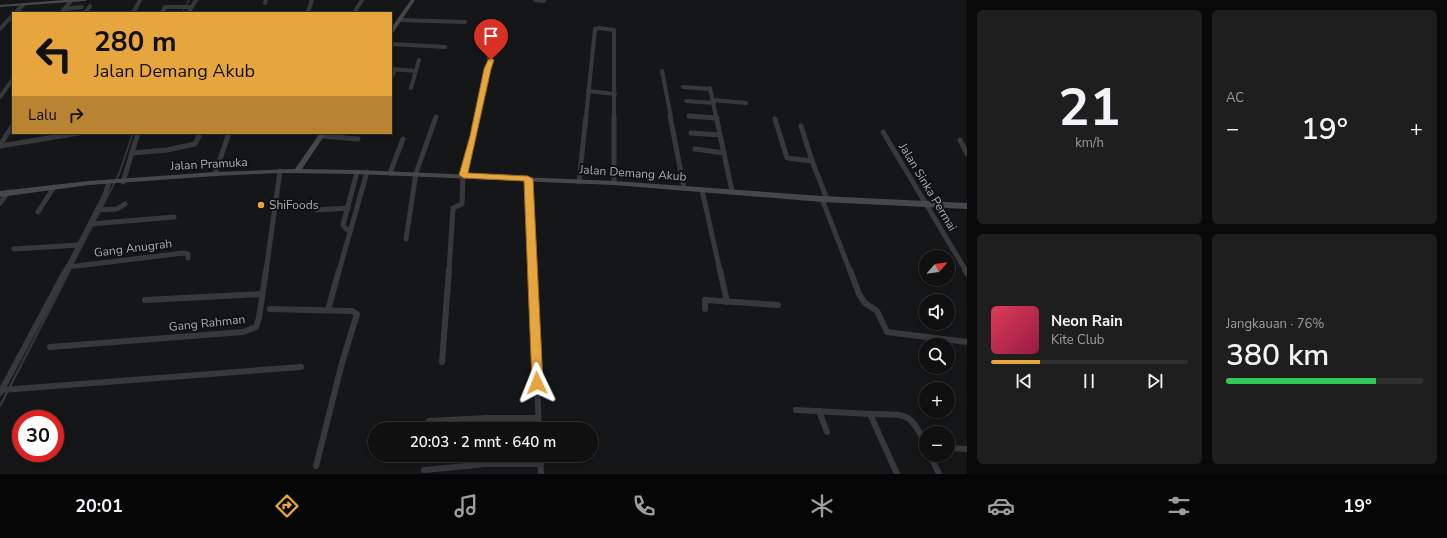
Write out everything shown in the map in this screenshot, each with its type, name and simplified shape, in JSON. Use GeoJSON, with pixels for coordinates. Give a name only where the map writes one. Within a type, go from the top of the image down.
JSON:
{"type":"FeatureCollection","features":[{"type":"Feature","properties":{"kind":"street"},"geometry":{"type":"LineString","coordinates":[[0,6],[85,0]]}},
{"type":"Feature","properties":{"kind":"street"},"geometry":{"type":"LineString","coordinates":[[134,12],[140,0]]}},
{"type":"Feature","properties":{"kind":"street"},"geometry":{"type":"LineString","coordinates":[[175,7],[178,0]]}},
{"type":"Feature","properties":{"kind":"street"},"geometry":{"type":"LineString","coordinates":[[188,12],[196,0]]}},
{"type":"Feature","properties":{"kind":"street"},"geometry":{"type":"LineString","coordinates":[[308,12],[312,0]]}},
{"type":"Feature","properties":{"kind":"street"},"geometry":{"type":"LineString","coordinates":[[355,12],[362,0]]}},
{"type":"Feature","properties":{"kind":"street"},"geometry":{"type":"LineString","coordinates":[[392,30],[413,0]]}},
{"type":"Feature","properties":{"kind":"street"},"geometry":{"type":"LineString","coordinates":[[535,0],[544,1]]}},
{"type":"Feature","properties":{"kind":"street"},"geometry":{"type":"LineString","coordinates":[[62,12],[71,1]]}},
{"type":"Feature","properties":{"kind":"street"},"geometry":{"type":"LineString","coordinates":[[16,12],[23,5]]}},
{"type":"Feature","properties":{"kind":"street"},"geometry":{"type":"LineString","coordinates":[[86,12],[90,6]]}},
{"type":"Feature","properties":{"kind":"street"},"geometry":{"type":"LineString","coordinates":[[64,9],[82,7]]}},
{"type":"Feature","properties":{"kind":"street"},"geometry":{"type":"LineString","coordinates":[[162,12],[164,8],[191,7]]}},
{"type":"Feature","properties":{"kind":"street"},"geometry":{"type":"LineString","coordinates":[[0,29],[12,16]]}},
{"type":"Feature","properties":{"kind":"street"},"geometry":{"type":"LineString","coordinates":[[401,17],[430,18]]}},
{"type":"Feature","properties":{"kind":"street"},"geometry":{"type":"LineString","coordinates":[[401,17],[465,22]]}},
{"type":"Feature","properties":{"kind":"street"},"geometry":{"type":"LineString","coordinates":[[579,182],[595,29],[610,28],[614,30],[614,183]]}},
{"type":"Feature","properties":{"kind":"street"},"geometry":{"type":"LineString","coordinates":[[392,44],[445,47]]}},
{"type":"Feature","properties":{"kind":"street"},"geometry":{"type":"LineString","coordinates":[[442,362],[453,208],[462,204],[464,175],[474,136],[487,69],[491,60],[488,58]]}},
{"type":"Feature","properties":{"kind":"street"},"geometry":{"type":"LineString","coordinates":[[411,88],[419,60]]}},
{"type":"Feature","properties":{"kind":"street"},"geometry":{"type":"LineString","coordinates":[[393,69],[416,70]]}},
{"type":"Feature","properties":{"kind":"street"},"geometry":{"type":"LineString","coordinates":[[662,71],[684,188]]}},
{"type":"Feature","properties":{"kind":"street"},"geometry":{"type":"LineString","coordinates":[[0,98],[12,80]]}},
{"type":"Feature","properties":{"kind":"street"},"geometry":{"type":"LineString","coordinates":[[683,87],[710,88],[732,191]]}},
{"type":"Feature","properties":{"kind":"street"},"geometry":{"type":"LineString","coordinates":[[588,91],[615,94]]}},
{"type":"Feature","properties":{"kind":"street"},"geometry":{"type":"LineString","coordinates":[[686,101],[746,103]]}},
{"type":"Feature","properties":{"kind":"street"},"geometry":{"type":"LineString","coordinates":[[689,116],[717,118]]}},
{"type":"Feature","properties":{"kind":"street"},"geometry":{"type":"LineString","coordinates":[[406,239],[416,173],[436,117]]}},
{"type":"Feature","properties":{"kind":"street"},"geometry":{"type":"LineString","coordinates":[[775,119],[787,158],[812,162]]}},
{"type":"Feature","properties":{"kind":"street"},"geometry":{"type":"LineString","coordinates":[[801,126],[824,199],[859,294],[865,303],[877,311],[887,332],[967,342]]}},
{"type":"Feature","properties":{"kind":"street"},"geometry":{"type":"LineString","coordinates":[[0,146],[12,127]]}},
{"type":"Feature","properties":{"kind":"street","name":"Jalan Sinka Permai"},"geometry":{"type":"LineString","coordinates":[[883,132],[924,204],[967,273]]}},
{"type":"Feature","properties":{"kind":"street"},"geometry":{"type":"LineString","coordinates":[[691,133],[720,136]]}},
{"type":"Feature","properties":{"kind":"street"},"geometry":{"type":"LineString","coordinates":[[0,146],[73,134]]}},
{"type":"Feature","properties":{"kind":"street"},"geometry":{"type":"LineString","coordinates":[[1,392],[69,267],[79,245],[95,223],[132,153],[138,134]]}},
{"type":"Feature","properties":{"kind":"street"},"geometry":{"type":"LineString","coordinates":[[215,174],[229,134]]}},
{"type":"Feature","properties":{"kind":"street"},"geometry":{"type":"LineString","coordinates":[[297,171],[322,134],[358,140]]}},
{"type":"Feature","properties":{"kind":"street"},"geometry":{"type":"LineString","coordinates":[[132,153],[167,150],[195,144],[199,136]]}},
{"type":"Feature","properties":{"kind":"street"},"geometry":{"type":"LineString","coordinates":[[390,173],[403,139]]}},
{"type":"Feature","properties":{"kind":"street"},"geometry":{"type":"LineString","coordinates":[[960,140],[967,154]]}},
{"type":"Feature","properties":{"kind":"street"},"geometry":{"type":"LineString","coordinates":[[695,149],[724,153]]}},
{"type":"Feature","properties":{"kind":"street","name":"Gang Rahman"},"geometry":{"type":"LineString","coordinates":[[50,347],[198,336],[249,331],[256,327],[258,324],[280,171]]}},
{"type":"Feature","properties":{"kind":"street","name":"Jalan Demang Akub"},"geometry":{"type":"LineString","coordinates":[[297,171],[464,175],[614,183],[824,199],[967,206]]}},
{"type":"Feature","properties":{"kind":"street","name":"Jalan Pramuka"},"geometry":{"type":"LineString","coordinates":[[0,194],[54,187],[215,174],[297,171]]}},
{"type":"Feature","properties":{"kind":"street"},"geometry":{"type":"LineString","coordinates":[[351,230],[343,225],[357,172]]}},
{"type":"Feature","properties":{"kind":"street"},"geometry":{"type":"LineString","coordinates":[[328,310],[367,172]]}},
{"type":"Feature","properties":{"kind":"street"},"geometry":{"type":"LineString","coordinates":[[534,179],[538,422]]}},
{"type":"Feature","properties":{"kind":"street"},"geometry":{"type":"LineString","coordinates":[[38,212],[54,187]]}},
{"type":"Feature","properties":{"kind":"street"},"geometry":{"type":"LineString","coordinates":[[702,190],[727,302]]}},
{"type":"Feature","properties":{"kind":"street"},"geometry":{"type":"LineString","coordinates":[[0,203],[8,192]]}},
{"type":"Feature","properties":{"kind":"street"},"geometry":{"type":"LineString","coordinates":[[101,210],[120,209],[125,204]]}},
{"type":"Feature","properties":{"kind":"street"},"geometry":{"type":"LineString","coordinates":[[317,210],[348,208]]}},
{"type":"Feature","properties":{"kind":"street"},"geometry":{"type":"LineString","coordinates":[[95,223],[174,217]]}},
{"type":"Feature","properties":{"kind":"street"},"geometry":{"type":"LineString","coordinates":[[14,249],[79,245]]}},
{"type":"Feature","properties":{"kind":"street","name":"Gang Anugrah"},"geometry":{"type":"LineString","coordinates":[[69,267],[183,253],[188,254],[188,258]]}},
{"type":"Feature","properties":{"kind":"street"},"geometry":{"type":"LineString","coordinates":[[145,300],[262,294]]}},
{"type":"Feature","properties":{"kind":"street"},"geometry":{"type":"LineString","coordinates":[[705,309],[704,302],[706,300],[778,305]]}},
{"type":"Feature","properties":{"kind":"street"},"geometry":{"type":"LineString","coordinates":[[270,309],[356,312],[357,316],[342,363],[316,466]]}},
{"type":"Feature","properties":{"kind":"street"},"geometry":{"type":"LineString","coordinates":[[1,392],[12,389],[301,367]]}},
{"type":"Feature","properties":{"kind":"street"},"geometry":{"type":"LineString","coordinates":[[796,410],[892,414],[910,418],[915,423],[919,431]]}},
{"type":"Feature","properties":{"kind":"street"},"geometry":{"type":"LineString","coordinates":[[819,411],[827,432]]}},
{"type":"Feature","properties":{"kind":"street"},"geometry":{"type":"LineString","coordinates":[[870,414],[897,474]]}},
{"type":"Feature","properties":{"kind":"street"},"geometry":{"type":"LineString","coordinates":[[429,421],[488,418],[538,418]]}},
{"type":"Feature","properties":{"kind":"street"},"geometry":{"type":"LineString","coordinates":[[955,448],[967,449]]}},
{"type":"Feature","properties":{"kind":"street"},"geometry":{"type":"LineString","coordinates":[[933,462],[939,474]]}},
{"type":"Feature","properties":{"kind":"street"},"geometry":{"type":"LineString","coordinates":[[424,470],[486,464],[541,464],[541,474]]}},
{"type":"Feature","properties":{"kind":"waterway"},"geometry":{"type":"LineString","coordinates":[[183,12],[189,0]]}},
{"type":"Feature","properties":{"kind":"waterway"},"geometry":{"type":"LineString","coordinates":[[69,271],[119,174],[133,134]]}},
{"type":"Feature","properties":{"kind":"waterway"},"geometry":{"type":"LineString","coordinates":[[0,406],[70,270]]}},
{"type":"Feature","properties":{"kind":"place","name":"ShiFoods"},"geometry":{"type":"Point","coordinates":[261,205]}},
{"type":"Feature","properties":{"kind":"route"},"geometry":{"type":"LineString","coordinates":[[491,60],[487,69],[474,136],[464,175],[528,179],[537,383]]}}]}
